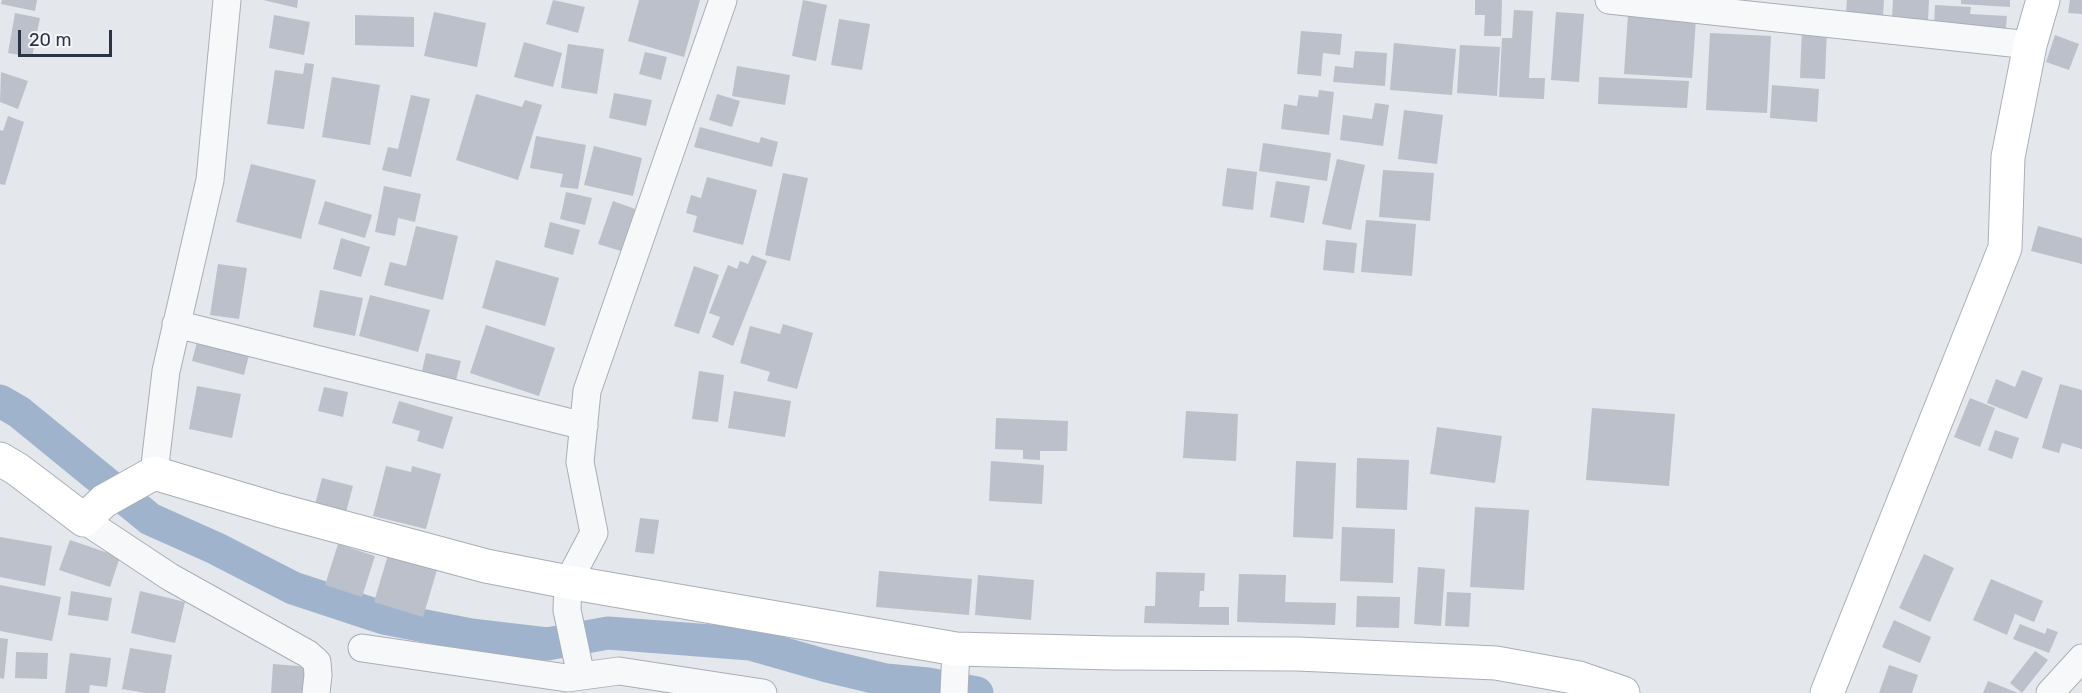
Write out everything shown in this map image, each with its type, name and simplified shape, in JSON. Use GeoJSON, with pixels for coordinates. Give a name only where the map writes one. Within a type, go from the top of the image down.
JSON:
{"type":"FeatureCollection","features":[{"type":"Feature","properties":{"kind":"main road"},"geometry":{"type":"LineString","coordinates":[[1827,693],[2005,248],[2008,157],[2030,45],[2043,0]]}},
{"type":"Feature","properties":{"kind":"main road"},"geometry":{"type":"LineString","coordinates":[[0,459],[94,510],[146,478],[278,510],[486,566],[568,596],[955,673],[1298,654],[1496,663],[1580,678],[1623,693]]}},
{"type":"Feature","properties":{"kind":"street"},"geometry":{"type":"LineString","coordinates":[[146,478],[166,370],[210,180],[227,0]]}},
{"type":"Feature","properties":{"kind":"street"},"geometry":{"type":"LineString","coordinates":[[579,669],[568,596],[594,533],[580,462],[587,391],[723,0]]}},
{"type":"Feature","properties":{"kind":"street"},"geometry":{"type":"LineString","coordinates":[[1609,0],[2030,45]]}},
{"type":"Feature","properties":{"kind":"street"},"geometry":{"type":"LineString","coordinates":[[176,324],[584,426]]}},
{"type":"Feature","properties":{"kind":"street"},"geometry":{"type":"LineString","coordinates":[[94,510],[170,577],[308,654],[317,662],[316,693]]}},
{"type":"Feature","properties":{"kind":"street"},"geometry":{"type":"LineString","coordinates":[[362,648],[567,678],[579,669],[619,671],[763,693]]}},
{"type":"Feature","properties":{"kind":"street"},"geometry":{"type":"LineString","coordinates":[[2050,693],[2082,658]]}},
{"type":"Feature","properties":{"kind":"building"},"geometry":{"type":"Polygon","coordinates":[[[2,0],[37,0],[35,11],[1,4],[2,0]]]}},
{"type":"Feature","properties":{"kind":"building"},"geometry":{"type":"Polygon","coordinates":[[[263,0],[298,0],[297,8],[263,0]]]}},
{"type":"Feature","properties":{"kind":"building"},"geometry":{"type":"Polygon","coordinates":[[[553,0],[585,7],[578,33],[546,24],[553,0]]]}},
{"type":"Feature","properties":{"kind":"building"},"geometry":{"type":"Polygon","coordinates":[[[639,0],[700,0],[684,57],[628,41],[639,0]]]}},
{"type":"Feature","properties":{"kind":"building"},"geometry":{"type":"Polygon","coordinates":[[[803,0],[827,5],[816,61],[792,56],[803,0]]]}},
{"type":"Feature","properties":{"kind":"building"},"geometry":{"type":"Polygon","coordinates":[[[1475,0],[1502,0],[1501,36],[1484,36],[1485,15],[1475,15],[1475,0]]]}},
{"type":"Feature","properties":{"kind":"building"},"geometry":{"type":"Polygon","coordinates":[[[1847,0],[1884,0],[1883,15],[1846,13],[1847,0]]]}},
{"type":"Feature","properties":{"kind":"building"},"geometry":{"type":"Polygon","coordinates":[[[1893,0],[1929,0],[1928,20],[1892,18],[1893,0]]]}},
{"type":"Feature","properties":{"kind":"building"},"geometry":{"type":"Polygon","coordinates":[[[1961,0],[2010,0],[2010,7],[1961,4],[1961,0]]]}},
{"type":"Feature","properties":{"kind":"building"},"geometry":{"type":"Polygon","coordinates":[[[2070,0],[2082,0],[2082,14],[2068,13],[2070,0]]]}},
{"type":"Feature","properties":{"kind":"building"},"geometry":{"type":"Polygon","coordinates":[[[1935,5],[1971,7],[1970,14],[2007,16],[2006,28],[1934,24],[1935,5]]]}},
{"type":"Feature","properties":{"kind":"building"},"geometry":{"type":"Polygon","coordinates":[[[1514,10],[1533,11],[1529,78],[1545,78],[1544,99],[1499,97],[1502,38],[1512,38],[1514,10]]]}},
{"type":"Feature","properties":{"kind":"building"},"geometry":{"type":"Polygon","coordinates":[[[434,12],[486,23],[477,67],[424,56],[434,12]]]}},
{"type":"Feature","properties":{"kind":"building"},"geometry":{"type":"Polygon","coordinates":[[[1556,12],[1584,14],[1579,82],[1551,80],[1556,12]]]}},
{"type":"Feature","properties":{"kind":"building"},"geometry":{"type":"Polygon","coordinates":[[[15,13],[40,18],[32,57],[8,53],[15,13]]]}},
{"type":"Feature","properties":{"kind":"building"},"geometry":{"type":"Polygon","coordinates":[[[1628,14],[1696,19],[1692,78],[1624,74],[1628,14]]]}},
{"type":"Feature","properties":{"kind":"building"},"geometry":{"type":"Polygon","coordinates":[[[274,15],[310,22],[304,55],[269,48],[274,15]]]}},
{"type":"Feature","properties":{"kind":"building"},"geometry":{"type":"Polygon","coordinates":[[[355,15],[414,17],[414,47],[355,45],[355,15]]]}},
{"type":"Feature","properties":{"kind":"building"},"geometry":{"type":"Polygon","coordinates":[[[839,19],[870,24],[862,70],[831,65],[839,19]]]}},
{"type":"Feature","properties":{"kind":"building"},"geometry":{"type":"Polygon","coordinates":[[[1802,27],[1827,28],[1825,79],[1800,78],[1802,27]]]}},
{"type":"Feature","properties":{"kind":"building"},"geometry":{"type":"Polygon","coordinates":[[[1301,31],[1342,34],[1340,55],[1323,53],[1321,76],[1297,74],[1301,31]]]}},
{"type":"Feature","properties":{"kind":"building"},"geometry":{"type":"Polygon","coordinates":[[[1710,33],[1771,36],[1767,113],[1706,110],[1710,33]]]}},
{"type":"Feature","properties":{"kind":"building"},"geometry":{"type":"Polygon","coordinates":[[[2055,35],[2079,44],[2069,70],[2046,62],[2055,35]]]}},
{"type":"Feature","properties":{"kind":"building"},"geometry":{"type":"Polygon","coordinates":[[[524,42],[562,53],[553,87],[514,77],[524,42]]]}},
{"type":"Feature","properties":{"kind":"building"},"geometry":{"type":"Polygon","coordinates":[[[1394,43],[1456,49],[1452,95],[1390,90],[1394,43]]]}},
{"type":"Feature","properties":{"kind":"building"},"geometry":{"type":"Polygon","coordinates":[[[568,44],[604,49],[597,94],[561,88],[568,44]]]}},
{"type":"Feature","properties":{"kind":"building"},"geometry":{"type":"Polygon","coordinates":[[[1460,45],[1500,47],[1497,96],[1457,93],[1460,45]]]}},
{"type":"Feature","properties":{"kind":"building"},"geometry":{"type":"Polygon","coordinates":[[[1355,51],[1387,53],[1385,86],[1333,82],[1335,66],[1353,68],[1355,51]]]}},
{"type":"Feature","properties":{"kind":"building"},"geometry":{"type":"Polygon","coordinates":[[[645,52],[667,57],[661,80],[639,74],[645,52]]]}},
{"type":"Feature","properties":{"kind":"building"},"geometry":{"type":"Polygon","coordinates":[[[305,63],[314,64],[304,129],[267,124],[275,70],[303,74],[305,63]]]}},
{"type":"Feature","properties":{"kind":"building"},"geometry":{"type":"Polygon","coordinates":[[[737,66],[790,75],[785,105],[732,96],[737,66]]]}},
{"type":"Feature","properties":{"kind":"building"},"geometry":{"type":"Polygon","coordinates":[[[1,72],[28,81],[18,109],[0,102],[1,72]]]}},
{"type":"Feature","properties":{"kind":"building"},"geometry":{"type":"Polygon","coordinates":[[[332,77],[380,85],[370,145],[322,137],[332,77]]]}},
{"type":"Feature","properties":{"kind":"building"},"geometry":{"type":"Polygon","coordinates":[[[1599,77],[1689,81],[1687,108],[1598,104],[1599,77]]]}},
{"type":"Feature","properties":{"kind":"building"},"geometry":{"type":"Polygon","coordinates":[[[1772,85],[1819,89],[1817,122],[1770,118],[1772,85]]]}},
{"type":"Feature","properties":{"kind":"building"},"geometry":{"type":"Polygon","coordinates":[[[1319,90],[1334,92],[1329,135],[1281,129],[1284,104],[1297,106],[1299,95],[1318,97],[1319,90]]]}},
{"type":"Feature","properties":{"kind":"building"},"geometry":{"type":"Polygon","coordinates":[[[614,93],[652,100],[646,126],[609,118],[614,93]]]}},
{"type":"Feature","properties":{"kind":"building"},"geometry":{"type":"Polygon","coordinates":[[[476,94],[522,107],[525,100],[542,105],[518,180],[456,160],[476,94]]]}},
{"type":"Feature","properties":{"kind":"building"},"geometry":{"type":"Polygon","coordinates":[[[717,94],[740,101],[732,127],[709,120],[717,94]]]}},
{"type":"Feature","properties":{"kind":"building"},"geometry":{"type":"Polygon","coordinates":[[[411,95],[430,99],[411,177],[382,170],[388,147],[398,149],[411,95]]]}},
{"type":"Feature","properties":{"kind":"building"},"geometry":{"type":"Polygon","coordinates":[[[1375,103],[1389,105],[1383,146],[1340,140],[1343,115],[1372,119],[1375,103]]]}},
{"type":"Feature","properties":{"kind":"building"},"geometry":{"type":"Polygon","coordinates":[[[1404,110],[1443,115],[1437,164],[1398,159],[1404,110]]]}},
{"type":"Feature","properties":{"kind":"building"},"geometry":{"type":"Polygon","coordinates":[[[8,116],[24,122],[5,185],[0,184],[0,130],[3,131],[8,116]]]}},
{"type":"Feature","properties":{"kind":"building"},"geometry":{"type":"Polygon","coordinates":[[[700,127],[759,143],[761,137],[778,142],[772,167],[694,147],[700,127]]]}},
{"type":"Feature","properties":{"kind":"building"},"geometry":{"type":"Polygon","coordinates":[[[536,136],[586,145],[578,189],[560,187],[563,174],[530,168],[536,136]]]}},
{"type":"Feature","properties":{"kind":"building"},"geometry":{"type":"Polygon","coordinates":[[[1263,143],[1331,153],[1327,181],[1259,171],[1263,143]]]}},
{"type":"Feature","properties":{"kind":"building"},"geometry":{"type":"Polygon","coordinates":[[[594,146],[642,158],[633,196],[584,185],[594,146]]]}},
{"type":"Feature","properties":{"kind":"building"},"geometry":{"type":"Polygon","coordinates":[[[1337,159],[1365,165],[1351,230],[1322,224],[1337,159]]]}},
{"type":"Feature","properties":{"kind":"building"},"geometry":{"type":"Polygon","coordinates":[[[251,164],[316,180],[301,239],[236,222],[251,164]]]}},
{"type":"Feature","properties":{"kind":"building"},"geometry":{"type":"Polygon","coordinates":[[[1227,168],[1257,172],[1253,210],[1222,206],[1227,168]]]}},
{"type":"Feature","properties":{"kind":"building"},"geometry":{"type":"Polygon","coordinates":[[[1383,170],[1434,173],[1430,221],[1379,217],[1383,170]]]}},
{"type":"Feature","properties":{"kind":"building"},"geometry":{"type":"Polygon","coordinates":[[[783,173],[808,178],[790,261],[765,255],[783,173]]]}},
{"type":"Feature","properties":{"kind":"building"},"geometry":{"type":"Polygon","coordinates":[[[707,177],[757,190],[743,245],[693,232],[697,216],[686,213],[691,195],[701,198],[707,177]]]}},
{"type":"Feature","properties":{"kind":"building"},"geometry":{"type":"Polygon","coordinates":[[[1276,181],[1310,186],[1304,223],[1270,217],[1276,181]]]}},
{"type":"Feature","properties":{"kind":"building"},"geometry":{"type":"Polygon","coordinates":[[[384,186],[421,194],[415,222],[398,218],[395,236],[375,232],[384,186]]]}},
{"type":"Feature","properties":{"kind":"building"},"geometry":{"type":"Polygon","coordinates":[[[566,192],[592,198],[585,225],[560,219],[566,192]]]}},
{"type":"Feature","properties":{"kind":"building"},"geometry":{"type":"Polygon","coordinates":[[[325,201],[372,215],[365,238],[318,224],[325,201]]]}},
{"type":"Feature","properties":{"kind":"building"},"geometry":{"type":"Polygon","coordinates":[[[613,201],[635,209],[621,251],[598,244],[613,201]]]}},
{"type":"Feature","properties":{"kind":"building"},"geometry":{"type":"Polygon","coordinates":[[[1366,220],[1416,224],[1412,276],[1361,272],[1366,220]]]}},
{"type":"Feature","properties":{"kind":"building"},"geometry":{"type":"Polygon","coordinates":[[[550,222],[580,230],[573,255],[544,247],[550,222]]]}},
{"type":"Feature","properties":{"kind":"building"},"geometry":{"type":"Polygon","coordinates":[[[416,226],[458,236],[443,300],[384,285],[390,262],[406,266],[416,226]]]}},
{"type":"Feature","properties":{"kind":"building"},"geometry":{"type":"Polygon","coordinates":[[[2038,226],[2082,238],[2082,264],[2031,251],[2038,226]]]}},
{"type":"Feature","properties":{"kind":"building"},"geometry":{"type":"Polygon","coordinates":[[[341,238],[370,247],[361,277],[333,269],[341,238]]]}},
{"type":"Feature","properties":{"kind":"building"},"geometry":{"type":"Polygon","coordinates":[[[1326,240],[1357,243],[1354,273],[1323,270],[1326,240]]]}},
{"type":"Feature","properties":{"kind":"building"},"geometry":{"type":"Polygon","coordinates":[[[752,255],[767,261],[733,346],[712,337],[720,317],[709,313],[728,265],[737,269],[740,261],[748,264],[752,255]]]}},
{"type":"Feature","properties":{"kind":"building"},"geometry":{"type":"Polygon","coordinates":[[[496,260],[559,278],[545,326],[482,308],[496,260]]]}},
{"type":"Feature","properties":{"kind":"building"},"geometry":{"type":"Polygon","coordinates":[[[218,264],[247,268],[239,319],[210,315],[218,264]]]}},
{"type":"Feature","properties":{"kind":"building"},"geometry":{"type":"Polygon","coordinates":[[[694,266],[719,275],[699,334],[674,326],[694,266]]]}},
{"type":"Feature","properties":{"kind":"building"},"geometry":{"type":"Polygon","coordinates":[[[320,290],[363,298],[355,336],[313,327],[320,290]]]}},
{"type":"Feature","properties":{"kind":"building"},"geometry":{"type":"Polygon","coordinates":[[[370,295],[430,310],[418,352],[359,336],[370,295]]]}},
{"type":"Feature","properties":{"kind":"building"},"geometry":{"type":"Polygon","coordinates":[[[783,324],[813,333],[797,389],[767,381],[770,372],[740,363],[750,326],[780,334],[783,324]]]}},
{"type":"Feature","properties":{"kind":"building"},"geometry":{"type":"Polygon","coordinates":[[[486,325],[555,348],[539,396],[470,373],[486,325]]]}},
{"type":"Feature","properties":{"kind":"building"},"geometry":{"type":"Polygon","coordinates":[[[198,338],[250,351],[244,375],[192,361],[198,338]]]}},
{"type":"Feature","properties":{"kind":"building"},"geometry":{"type":"Polygon","coordinates":[[[426,353],[461,361],[455,384],[421,376],[426,353]]]}},
{"type":"Feature","properties":{"kind":"building"},"geometry":{"type":"Polygon","coordinates":[[[2022,370],[2043,378],[2027,419],[1987,403],[1996,379],[2015,387],[2022,370]]]}},
{"type":"Feature","properties":{"kind":"building"},"geometry":{"type":"Polygon","coordinates":[[[699,371],[724,375],[718,422],[692,419],[699,371]]]}},
{"type":"Feature","properties":{"kind":"building"},"geometry":{"type":"Polygon","coordinates":[[[2060,384],[2082,390],[2082,449],[2062,443],[2059,453],[2042,448],[2060,384]]]}},
{"type":"Feature","properties":{"kind":"building"},"geometry":{"type":"Polygon","coordinates":[[[197,386],[241,394],[232,438],[189,429],[197,386]]]}},
{"type":"Feature","properties":{"kind":"building"},"geometry":{"type":"Polygon","coordinates":[[[324,387],[348,392],[343,417],[318,411],[324,387]]]}},
{"type":"Feature","properties":{"kind":"building"},"geometry":{"type":"Polygon","coordinates":[[[734,391],[791,401],[785,437],[728,428],[734,391]]]}},
{"type":"Feature","properties":{"kind":"building"},"geometry":{"type":"Polygon","coordinates":[[[1970,398],[1995,408],[1980,447],[1954,437],[1970,398]]]}},
{"type":"Feature","properties":{"kind":"building"},"geometry":{"type":"Polygon","coordinates":[[[399,401],[453,417],[443,449],[417,441],[420,431],[392,423],[399,401]]]}},
{"type":"Feature","properties":{"kind":"building"},"geometry":{"type":"Polygon","coordinates":[[[1592,408],[1675,414],[1669,486],[1586,480],[1592,408]]]}},
{"type":"Feature","properties":{"kind":"building"},"geometry":{"type":"Polygon","coordinates":[[[1186,411],[1238,414],[1236,461],[1183,458],[1186,411]]]}},
{"type":"Feature","properties":{"kind":"building"},"geometry":{"type":"Polygon","coordinates":[[[996,418],[1068,421],[1067,451],[1040,451],[1040,460],[1023,459],[1023,450],[995,449],[996,418]]]}},
{"type":"Feature","properties":{"kind":"building"},"geometry":{"type":"Polygon","coordinates":[[[1437,427],[1502,436],[1495,483],[1430,474],[1437,427]]]}},
{"type":"Feature","properties":{"kind":"building"},"geometry":{"type":"Polygon","coordinates":[[[1995,430],[2019,438],[2012,459],[1988,450],[1995,430]]]}},
{"type":"Feature","properties":{"kind":"building"},"geometry":{"type":"Polygon","coordinates":[[[1357,458],[1409,460],[1407,510],[1356,508],[1357,458]]]}},
{"type":"Feature","properties":{"kind":"building"},"geometry":{"type":"Polygon","coordinates":[[[991,461],[1044,465],[1042,504],[989,501],[991,461]]]}},
{"type":"Feature","properties":{"kind":"building"},"geometry":{"type":"Polygon","coordinates":[[[1296,461],[1336,463],[1333,539],[1293,537],[1296,461]]]}},
{"type":"Feature","properties":{"kind":"building"},"geometry":{"type":"Polygon","coordinates":[[[386,466],[411,472],[412,466],[441,474],[426,529],[373,516],[386,466]]]}},
{"type":"Feature","properties":{"kind":"building"},"geometry":{"type":"Polygon","coordinates":[[[322,478],[353,486],[345,516],[314,508],[322,478]]]}},
{"type":"Feature","properties":{"kind":"building"},"geometry":{"type":"Polygon","coordinates":[[[1475,507],[1529,510],[1524,590],[1470,587],[1475,507]]]}},
{"type":"Feature","properties":{"kind":"building"},"geometry":{"type":"Polygon","coordinates":[[[640,518],[659,520],[654,554],[635,552],[640,518]]]}},
{"type":"Feature","properties":{"kind":"building"},"geometry":{"type":"Polygon","coordinates":[[[1342,527],[1395,529],[1393,583],[1340,581],[1342,527]]]}},
{"type":"Feature","properties":{"kind":"building"},"geometry":{"type":"Polygon","coordinates":[[[0,537],[52,546],[45,586],[0,577],[0,537]]]}},
{"type":"Feature","properties":{"kind":"building"},"geometry":{"type":"Polygon","coordinates":[[[70,540],[120,557],[110,587],[59,570],[70,540]]]}},
{"type":"Feature","properties":{"kind":"building"},"geometry":{"type":"Polygon","coordinates":[[[338,544],[375,556],[362,597],[325,585],[338,544]]]}},
{"type":"Feature","properties":{"kind":"building"},"geometry":{"type":"Polygon","coordinates":[[[1924,554],[1954,568],[1930,622],[1899,608],[1924,554]]]}},
{"type":"Feature","properties":{"kind":"building"},"geometry":{"type":"Polygon","coordinates":[[[388,555],[437,570],[423,617],[374,602],[388,555]]]}},
{"type":"Feature","properties":{"kind":"building"},"geometry":{"type":"Polygon","coordinates":[[[1418,567],[1445,569],[1441,626],[1414,624],[1418,567]]]}},
{"type":"Feature","properties":{"kind":"building"},"geometry":{"type":"Polygon","coordinates":[[[879,571],[972,579],[969,615],[876,607],[879,571]]]}},
{"type":"Feature","properties":{"kind":"building"},"geometry":{"type":"Polygon","coordinates":[[[1156,572],[1205,573],[1204,591],[1200,591],[1199,607],[1229,607],[1229,625],[1144,623],[1145,606],[1155,606],[1156,572]]]}},
{"type":"Feature","properties":{"kind":"building"},"geometry":{"type":"Polygon","coordinates":[[[1239,574],[1286,575],[1285,602],[1336,603],[1335,625],[1237,622],[1239,574]]]}},
{"type":"Feature","properties":{"kind":"building"},"geometry":{"type":"Polygon","coordinates":[[[978,575],[1034,580],[1031,620],[975,615],[978,575]]]}},
{"type":"Feature","properties":{"kind":"building"},"geometry":{"type":"Polygon","coordinates":[[[1991,579],[2043,601],[2034,622],[2015,614],[2007,635],[1973,620],[1991,579]]]}},
{"type":"Feature","properties":{"kind":"building"},"geometry":{"type":"Polygon","coordinates":[[[0,585],[61,597],[52,641],[0,631],[0,585]]]}},
{"type":"Feature","properties":{"kind":"building"},"geometry":{"type":"Polygon","coordinates":[[[71,591],[112,598],[108,621],[68,615],[71,591]]]}},
{"type":"Feature","properties":{"kind":"building"},"geometry":{"type":"Polygon","coordinates":[[[140,591],[185,602],[175,643],[131,633],[140,591]]]}},
{"type":"Feature","properties":{"kind":"building"},"geometry":{"type":"Polygon","coordinates":[[[1447,592],[1471,593],[1469,627],[1445,626],[1447,592]]]}},
{"type":"Feature","properties":{"kind":"building"},"geometry":{"type":"Polygon","coordinates":[[[1357,596],[1400,597],[1399,628],[1356,627],[1357,596]]]}},
{"type":"Feature","properties":{"kind":"building"},"geometry":{"type":"Polygon","coordinates":[[[1894,620],[1931,637],[1920,663],[1882,647],[1894,620]]]}},
{"type":"Feature","properties":{"kind":"building"},"geometry":{"type":"Polygon","coordinates":[[[2020,624],[2045,634],[2047,628],[2058,632],[2049,653],[2013,639],[2020,624]]]}},
{"type":"Feature","properties":{"kind":"building"},"geometry":{"type":"Polygon","coordinates":[[[0,638],[8,639],[4,679],[0,678],[0,638]]]}},
{"type":"Feature","properties":{"kind":"building"},"geometry":{"type":"Polygon","coordinates":[[[130,648],[172,655],[165,693],[122,689],[130,648]]]}},
{"type":"Feature","properties":{"kind":"building"},"geometry":{"type":"Polygon","coordinates":[[[2035,651],[2048,660],[2022,693],[2010,683],[2035,651]]]}},
{"type":"Feature","properties":{"kind":"building"},"geometry":{"type":"Polygon","coordinates":[[[16,652],[48,653],[47,679],[15,678],[16,652]]]}},
{"type":"Feature","properties":{"kind":"building"},"geometry":{"type":"Polygon","coordinates":[[[70,653],[111,658],[107,687],[90,685],[89,693],[65,693],[70,653]]]}},
{"type":"Feature","properties":{"kind":"building"},"geometry":{"type":"Polygon","coordinates":[[[273,664],[309,667],[307,693],[271,693],[273,664]]]}},
{"type":"Feature","properties":{"kind":"building"},"geometry":{"type":"Polygon","coordinates":[[[1889,665],[1918,675],[1912,693],[1879,693],[1889,665]]]}},
{"type":"Feature","properties":{"kind":"building"},"geometry":{"type":"Polygon","coordinates":[[[1988,681],[2018,693],[1983,693],[1988,681]]]}},
{"type":"Feature","properties":{"kind":"waterway"},"geometry":{"type":"LineString","coordinates":[[0,401],[19,412],[150,519],[215,548],[293,588],[384,618],[471,635],[547,644],[608,633],[750,644],[886,680],[928,684],[977,693]]}}]}
